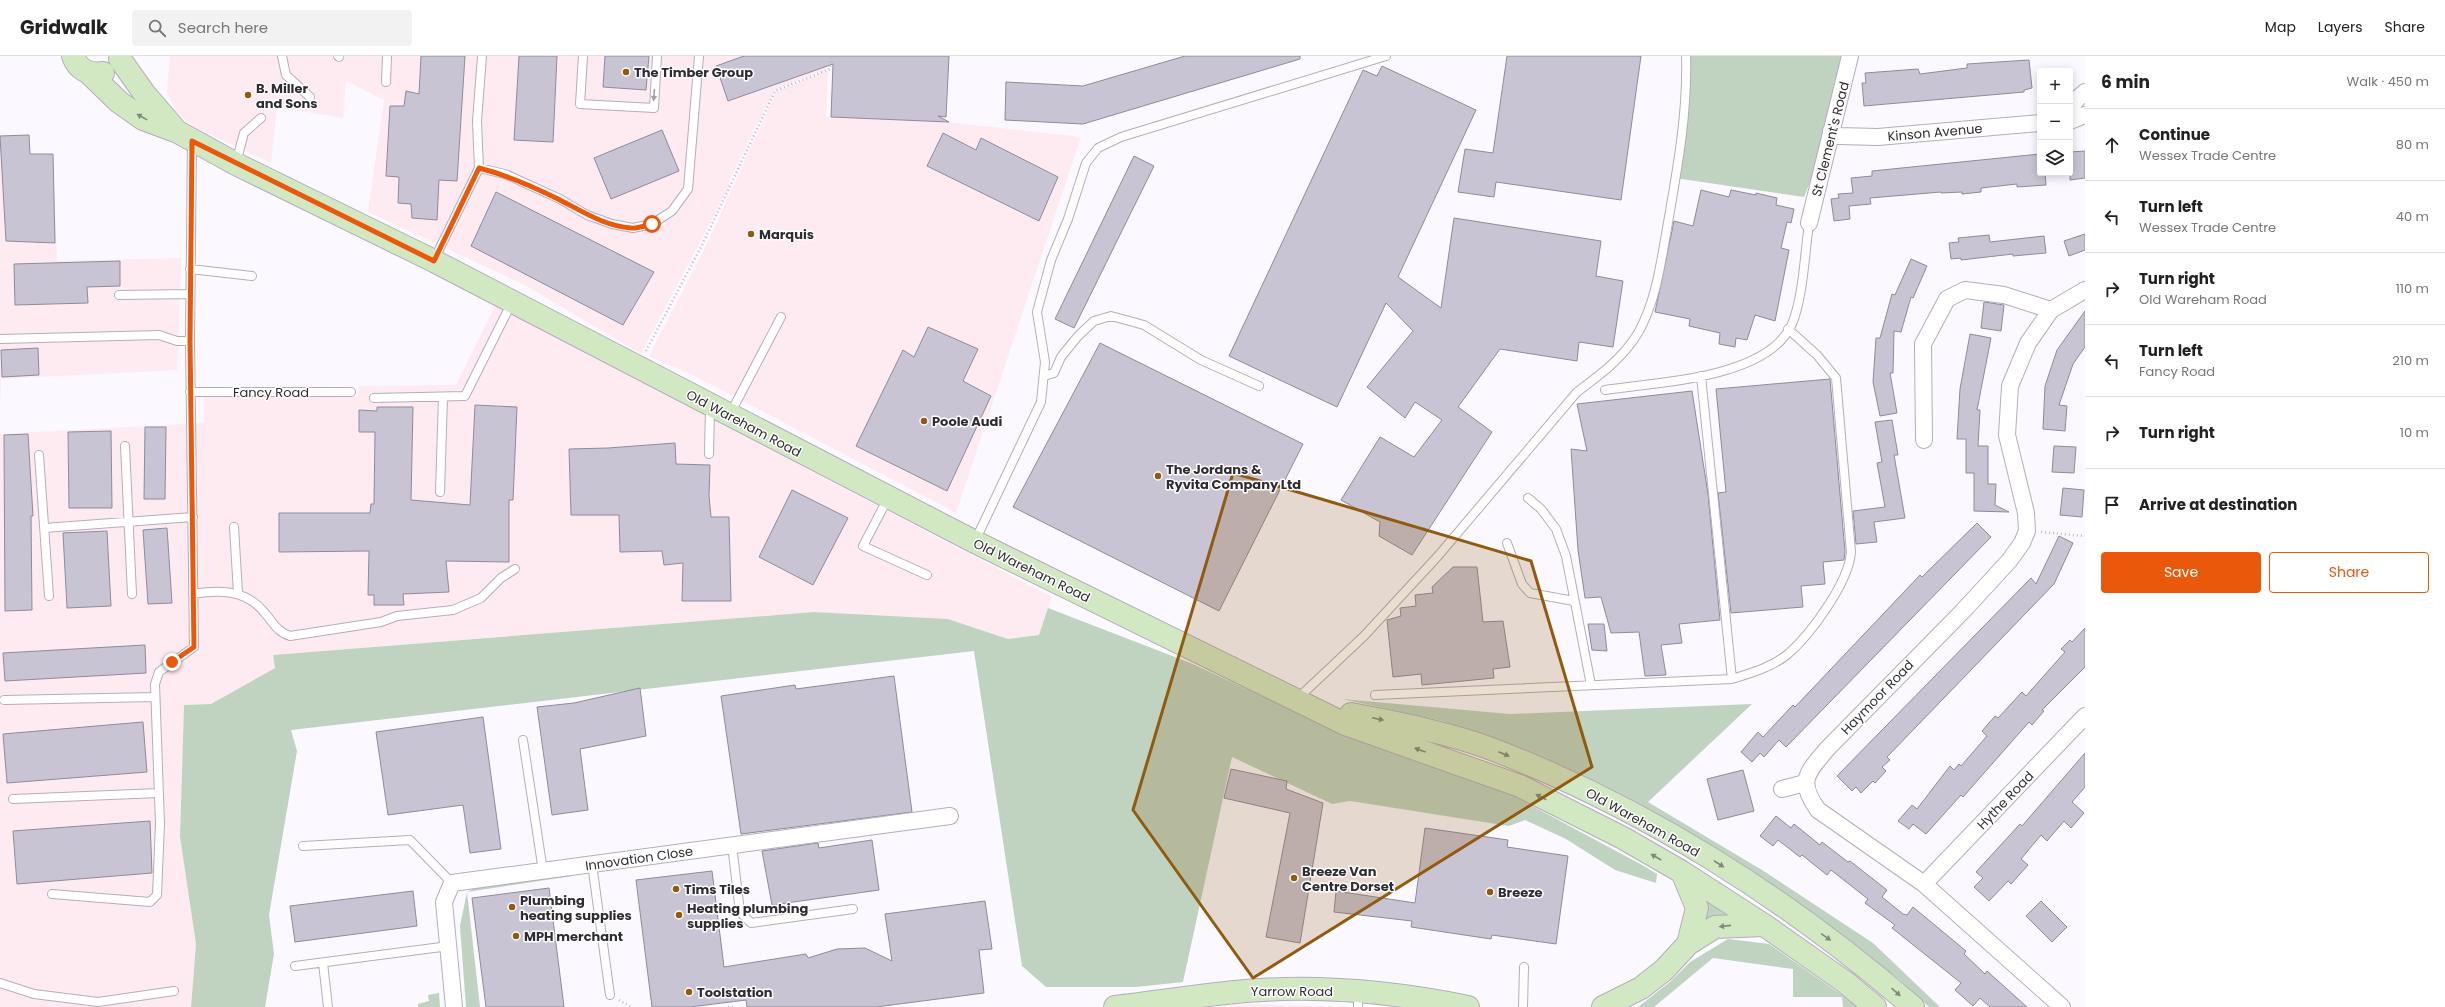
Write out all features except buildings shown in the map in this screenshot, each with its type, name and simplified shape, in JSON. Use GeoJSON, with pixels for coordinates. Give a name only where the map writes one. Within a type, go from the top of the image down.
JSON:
{"type":"FeatureCollection","features":[{"type":"Feature","properties":{"kind":"street","name":"St Clement's Road"},"geometry":{"type":"LineString","coordinates":[[1809,223],[1850,56]]}},
{"type":"Feature","properties":{"kind":"street","name":"Old Wareham Road"},"geometry":{"type":"LineString","coordinates":[[120,57],[144,93],[185,137]]}},
{"type":"Feature","properties":{"kind":"street"},"geometry":{"type":"LineString","coordinates":[[75,62],[104,73],[110,70],[120,57]]}},
{"type":"Feature","properties":{"kind":"street","name":"Old Wareham Road"},"geometry":{"type":"LineString","coordinates":[[75,62],[119,102],[143,119],[185,137],[236,164],[434,261],[729,416],[975,542],[1345,724],[1520,786],[1623,838],[1682,872],[1764,925],[1845,982],[1875,1007]]}},
{"type":"Feature","properties":{"kind":"street"},"geometry":{"type":"LineString","coordinates":[[2073,106],[2075,102],[2085,92]]}},
{"type":"Feature","properties":{"kind":"street"},"geometry":{"type":"LineString","coordinates":[[2073,120],[2085,115]]}},
{"type":"Feature","properties":{"kind":"street","name":"Kinson Avenue"},"geometry":{"type":"LineString","coordinates":[[1832,132],[1839,136],[1878,137],[2037,123]]}},
{"type":"Feature","properties":{"kind":"street"},"geometry":{"type":"LineString","coordinates":[[1924,440],[1923,344],[1947,299],[1965,290],[2004,295],[2050,310]]}},
{"type":"Feature","properties":{"kind":"street"},"geometry":{"type":"LineString","coordinates":[[2027,531],[2026,513],[2007,435],[2010,386],[2028,343],[2050,310],[2085,290]]}},
{"type":"Feature","properties":{"kind":"street","name":"Haymoor Road"},"geometry":{"type":"LineString","coordinates":[[1805,783],[1807,772],[1827,749],[2009,561],[2022,543],[2027,531]]}},
{"type":"Feature","properties":{"kind":"street","name":"Old Wareham Road"},"geometry":{"type":"LineString","coordinates":[[1304,704],[1406,725],[1488,748],[1634,814],[1713,860],[1775,901],[1851,955],[1913,1007]]}},
{"type":"Feature","properties":{"kind":"street","name":"Hythe Road"},"geometry":{"type":"LineString","coordinates":[[1924,884],[2085,716]]}},
{"type":"Feature","properties":{"kind":"street"},"geometry":{"type":"LineString","coordinates":[[1782,789],[1805,783],[1808,797],[1818,810],[1924,884],[2062,1007]]}},
{"type":"Feature","properties":{"kind":"street","name":"Innovation Close"},"geometry":{"type":"LineString","coordinates":[[452,883],[950,816]]}},
{"type":"Feature","properties":{"kind":"street"},"geometry":{"type":"LineString","coordinates":[[1682,872],[1697,908],[1688,944]]}},
{"type":"Feature","properties":{"kind":"street"},"geometry":{"type":"LineString","coordinates":[[452,883],[444,902],[454,1007]]}},
{"type":"Feature","properties":{"kind":"street"},"geometry":{"type":"LineString","coordinates":[[1603,1007],[1641,988],[1664,970],[1688,944],[1715,927],[1764,925]]}},
{"type":"Feature","properties":{"kind":"street","name":"Yarrow Road"},"geometry":{"type":"LineString","coordinates":[[1115,1007],[1245,991],[1295,989],[1358,1000],[1386,994],[1468,1007]]}},
{"type":"Feature","properties":{"kind":"lane"},"geometry":{"type":"LineString","coordinates":[[282,56],[286,75],[310,97]]}},
{"type":"Feature","properties":{"kind":"lane"},"geometry":{"type":"LineString","coordinates":[[386,82],[387,56]]}},
{"type":"Feature","properties":{"kind":"lane"},"geometry":{"type":"LineString","coordinates":[[434,261],[479,168],[477,121],[482,56]]}},
{"type":"Feature","properties":{"kind":"lane"},"geometry":{"type":"LineString","coordinates":[[582,56],[580,104],[654,108],[657,56]]}},
{"type":"Feature","properties":{"kind":"lane"},"geometry":{"type":"LineString","coordinates":[[479,168],[505,174],[560,199],[587,215],[612,224],[633,228],[652,224],[672,211],[688,189],[699,56]]}},
{"type":"Feature","properties":{"kind":"lane"},"geometry":{"type":"LineString","coordinates":[[975,542],[1041,402],[1045,362],[1037,312],[1051,260],[1068,219],[1086,164],[1098,148],[1121,137],[1386,56]]}},
{"type":"Feature","properties":{"kind":"lane"},"geometry":{"type":"LineString","coordinates":[[1304,704],[1438,556],[1577,392],[1616,360],[1637,335],[1646,317],[1653,296],[1670,210],[1681,135],[1686,76],[1686,56]]}},
{"type":"Feature","properties":{"kind":"lane"},"geometry":{"type":"LineString","coordinates":[[236,164],[244,133],[261,118]]}},
{"type":"Feature","properties":{"kind":"lane"},"geometry":{"type":"LineString","coordinates":[[52,894],[150,902],[157,895],[160,824],[155,684],[159,672],[194,647],[190,392],[190,269],[185,137]]}},
{"type":"Feature","properties":{"kind":"lane"},"geometry":{"type":"LineString","coordinates":[[1605,390],[1721,373],[1757,360],[1780,342],[1788,329],[1798,297],[1809,223]]}},
{"type":"Feature","properties":{"kind":"lane"},"geometry":{"type":"LineString","coordinates":[[190,269],[252,276]]}},
{"type":"Feature","properties":{"kind":"lane"},"geometry":{"type":"LineString","coordinates":[[119,295],[190,294]]}},
{"type":"Feature","properties":{"kind":"lane"},"geometry":{"type":"LineString","coordinates":[[374,398],[465,396],[513,302]]}},
{"type":"Feature","properties":{"kind":"lane"},"geometry":{"type":"LineString","coordinates":[[1044,376],[1054,373],[1061,357],[1094,321],[1111,316],[1144,325],[1201,360],[1259,386]]}},
{"type":"Feature","properties":{"kind":"lane"},"geometry":{"type":"LineString","coordinates":[[729,416],[781,317]]}},
{"type":"Feature","properties":{"kind":"lane"},"geometry":{"type":"LineString","coordinates":[[1375,695],[1732,679],[1763,668],[1788,654],[1836,594],[1850,565],[1851,552],[1836,378],[1817,355],[1788,329]]}},
{"type":"Feature","properties":{"kind":"lane"},"geometry":{"type":"LineString","coordinates":[[0,339],[159,335],[177,341],[190,341]]}},
{"type":"Feature","properties":{"kind":"lane"},"geometry":{"type":"LineString","coordinates":[[1701,376],[1732,679]]}},
{"type":"Feature","properties":{"kind":"lane","name":"Fancy Road"},"geometry":{"type":"LineString","coordinates":[[190,392],[351,392]]}},
{"type":"Feature","properties":{"kind":"lane"},"geometry":{"type":"LineString","coordinates":[[440,492],[443,397]]}},
{"type":"Feature","properties":{"kind":"lane"},"geometry":{"type":"LineString","coordinates":[[709,454],[710,405]]}},
{"type":"Feature","properties":{"kind":"lane"},"geometry":{"type":"LineString","coordinates":[[125,446],[132,594]]}},
{"type":"Feature","properties":{"kind":"lane"},"geometry":{"type":"LineString","coordinates":[[39,455],[49,596]]}},
{"type":"Feature","properties":{"kind":"lane"},"geometry":{"type":"LineString","coordinates":[[888,497],[863,546],[927,575]]}},
{"type":"Feature","properties":{"kind":"lane"},"geometry":{"type":"LineString","coordinates":[[1528,498],[1541,509],[1556,529],[1566,556],[1591,685]]}},
{"type":"Feature","properties":{"kind":"lane"},"geometry":{"type":"LineString","coordinates":[[44,528],[193,517]]}},
{"type":"Feature","properties":{"kind":"lane"},"geometry":{"type":"LineString","coordinates":[[234,527],[238,593]]}},
{"type":"Feature","properties":{"kind":"lane"},"geometry":{"type":"LineString","coordinates":[[1508,543],[1522,584],[1530,593],[1574,601]]}},
{"type":"Feature","properties":{"kind":"lane"},"geometry":{"type":"LineString","coordinates":[[193,594],[228,591],[238,593],[248,598],[263,611],[282,633],[290,636],[381,622],[397,616],[453,610],[481,598],[501,578],[515,568]]}},
{"type":"Feature","properties":{"kind":"lane"},"geometry":{"type":"LineString","coordinates":[[4,700],[155,697]]}},
{"type":"Feature","properties":{"kind":"lane"},"geometry":{"type":"LineString","coordinates":[[523,740],[543,871]]}},
{"type":"Feature","properties":{"kind":"lane"},"geometry":{"type":"LineString","coordinates":[[13,798],[159,793]]}},
{"type":"Feature","properties":{"kind":"lane"},"geometry":{"type":"LineString","coordinates":[[303,846],[410,840],[452,883]]}},
{"type":"Feature","properties":{"kind":"lane"},"geometry":{"type":"LineString","coordinates":[[732,845],[740,912],[751,922],[853,909]]}},
{"type":"Feature","properties":{"kind":"lane"},"geometry":{"type":"LineString","coordinates":[[592,864],[610,995]]}},
{"type":"Feature","properties":{"kind":"lane"},"geometry":{"type":"LineString","coordinates":[[295,966],[449,946]]}},
{"type":"Feature","properties":{"kind":"lane"},"geometry":{"type":"LineString","coordinates":[[323,962],[328,1007]]}},
{"type":"Feature","properties":{"kind":"lane"},"geometry":{"type":"LineString","coordinates":[[1523,1007],[1524,966]]}},
{"type":"Feature","properties":{"kind":"lane"},"geometry":{"type":"LineString","coordinates":[[0,983],[34,994],[98,1002],[174,991]]}},
{"type":"Feature","properties":{"kind":"path"},"geometry":{"type":"LineString","coordinates":[[638,367],[702,245],[775,91],[830,68],[831,56]]}},
{"type":"Feature","properties":{"kind":"path"},"geometry":{"type":"LineString","coordinates":[[2027,531],[2085,536]]}},
{"type":"Feature","properties":{"kind":"path"},"geometry":{"type":"LineString","coordinates":[[728,1007],[735,1007]]}},
{"type":"Feature","properties":{"kind":"highlighted area"},"geometry":{"type":"Polygon","coordinates":[[[1233,473],[1531,561],[1592,767],[1253,978],[1133,810],[1233,473]]]}},
{"type":"Feature","properties":{"kind":"shaded area"},"geometry":{"type":"Polygon","coordinates":[[[170,56],[828,56],[828,68],[774,90],[729,181],[729,186],[641,354],[525,285],[368,212],[384,100],[346,81],[343,118],[277,107],[271,163],[199,129],[186,121],[176,111],[167,92],[170,56]]]}},
{"type":"Feature","properties":{"kind":"shaded area"},"geometry":{"type":"Polygon","coordinates":[[[828,71],[826,117],[946,122],[1081,137],[956,513],[699,378],[649,356],[705,248],[776,92],[828,71]]]}},
{"type":"Feature","properties":{"kind":"shaded area"},"geometry":{"type":"Polygon","coordinates":[[[29,135],[30,154],[53,154],[57,261],[181,258],[177,370],[1,379],[0,406],[0,136],[29,135]]]}},
{"type":"Feature","properties":{"kind":"shaded area"},"geometry":{"type":"Polygon","coordinates":[[[495,306],[1052,597],[1039,635],[1008,639],[948,619],[814,612],[273,655],[275,668],[211,704],[184,705],[180,837],[196,944],[191,1007],[0,1007],[0,434],[204,423],[204,396],[358,396],[359,386],[456,385],[495,306]]]}},
{"type":"Feature","properties":{"kind":"shaded area"},"geometry":{"type":"Polygon","coordinates":[[[1243,1004],[1351,1007],[1217,1007],[1243,1004]]]}},
{"type":"Feature","properties":{"kind":"green space"},"geometry":{"type":"Polygon","coordinates":[[[1686,56],[1850,56],[1831,131],[1804,197],[1675,178],[1686,56]]]}},
{"type":"Feature","properties":{"kind":"green space"},"geometry":{"type":"Polygon","coordinates":[[[1048,608],[1193,664],[1330,728],[1465,776],[1514,796],[1644,866],[1657,874],[1656,883],[1615,870],[1566,839],[1525,820],[1509,826],[1350,801],[1332,804],[1232,757],[1183,982],[1136,987],[1046,987],[1022,966],[974,651],[291,730],[297,751],[269,915],[274,954],[265,1007],[191,1007],[196,944],[180,837],[184,705],[211,704],[275,668],[273,655],[814,612],[948,619],[1008,639],[1039,635],[1048,608]]]}},
{"type":"Feature","properties":{"kind":"green space"},"geometry":{"type":"Polygon","coordinates":[[[1342,699],[1510,714],[1752,704],[1648,802],[1762,870],[1873,943],[1940,1007],[1929,1007],[1900,980],[1840,934],[1772,888],[1557,767],[1474,731],[1442,721],[1342,699]]]}},
{"type":"Feature","properties":{"kind":"green space"},"geometry":{"type":"Polygon","coordinates":[[[568,874],[572,876],[467,892],[477,887],[568,874]]]}},
{"type":"Feature","properties":{"kind":"green space"},"geometry":{"type":"Polygon","coordinates":[[[467,892],[480,1007],[466,1007],[460,926],[467,892]]]}},
{"type":"Feature","properties":{"kind":"green space"},"geometry":{"type":"Polygon","coordinates":[[[1703,900],[1743,920],[1702,926],[1703,900]]]}},
{"type":"Feature","properties":{"kind":"green space"},"geometry":{"type":"Polygon","coordinates":[[[1728,939],[1769,944],[1859,1007],[1843,1007],[1842,997],[1793,997],[1793,969],[1713,958],[1654,1007],[1638,1007],[1671,981],[1690,962],[1728,939]]]}},
{"type":"Feature","properties":{"kind":"green space"},"geometry":{"type":"Polygon","coordinates":[[[439,993],[440,1007],[418,1007],[418,1004],[429,1001],[428,995],[439,993]]]}},
{"type":"Feature","properties":{"kind":"place","name":"The Timber Group"},"geometry":{"type":"Point","coordinates":[626,72]}},
{"type":"Feature","properties":{"kind":"place","name":"B. Miller and Sons"},"geometry":{"type":"Point","coordinates":[248,95]}},
{"type":"Feature","properties":{"kind":"place","name":"Marquis"},"geometry":{"type":"Point","coordinates":[751,234]}},
{"type":"Feature","properties":{"kind":"place","name":"Poole Audi"},"geometry":{"type":"Point","coordinates":[924,421]}},
{"type":"Feature","properties":{"kind":"place","name":"The Jordans & Ryvita Company Ltd"},"geometry":{"type":"Point","coordinates":[1158,476]}},
{"type":"Feature","properties":{"kind":"place","name":"Breeze Van Centre Dorset"},"geometry":{"type":"Point","coordinates":[1294,878]}},
{"type":"Feature","properties":{"kind":"place","name":"Tims Tiles"},"geometry":{"type":"Point","coordinates":[676,889]}},
{"type":"Feature","properties":{"kind":"place","name":"Breeze"},"geometry":{"type":"Point","coordinates":[1490,892]}},
{"type":"Feature","properties":{"kind":"place","name":"Plumbing heating supplies"},"geometry":{"type":"Point","coordinates":[512,907]}},
{"type":"Feature","properties":{"kind":"place","name":"Heating plumbing supplies"},"geometry":{"type":"Point","coordinates":[679,915]}},
{"type":"Feature","properties":{"kind":"place","name":"MPH merchant"},"geometry":{"type":"Point","coordinates":[516,936]}},
{"type":"Feature","properties":{"kind":"place","name":"Toolstation"},"geometry":{"type":"Point","coordinates":[689,992]}},
{"type":"Feature","properties":{"kind":"route"},"geometry":{"type":"LineString","coordinates":[[172,662],[194,647],[190,392],[192,141],[434,261],[479,168],[505,174],[560,199],[587,215],[612,224],[633,228],[652,224]]}}]}
